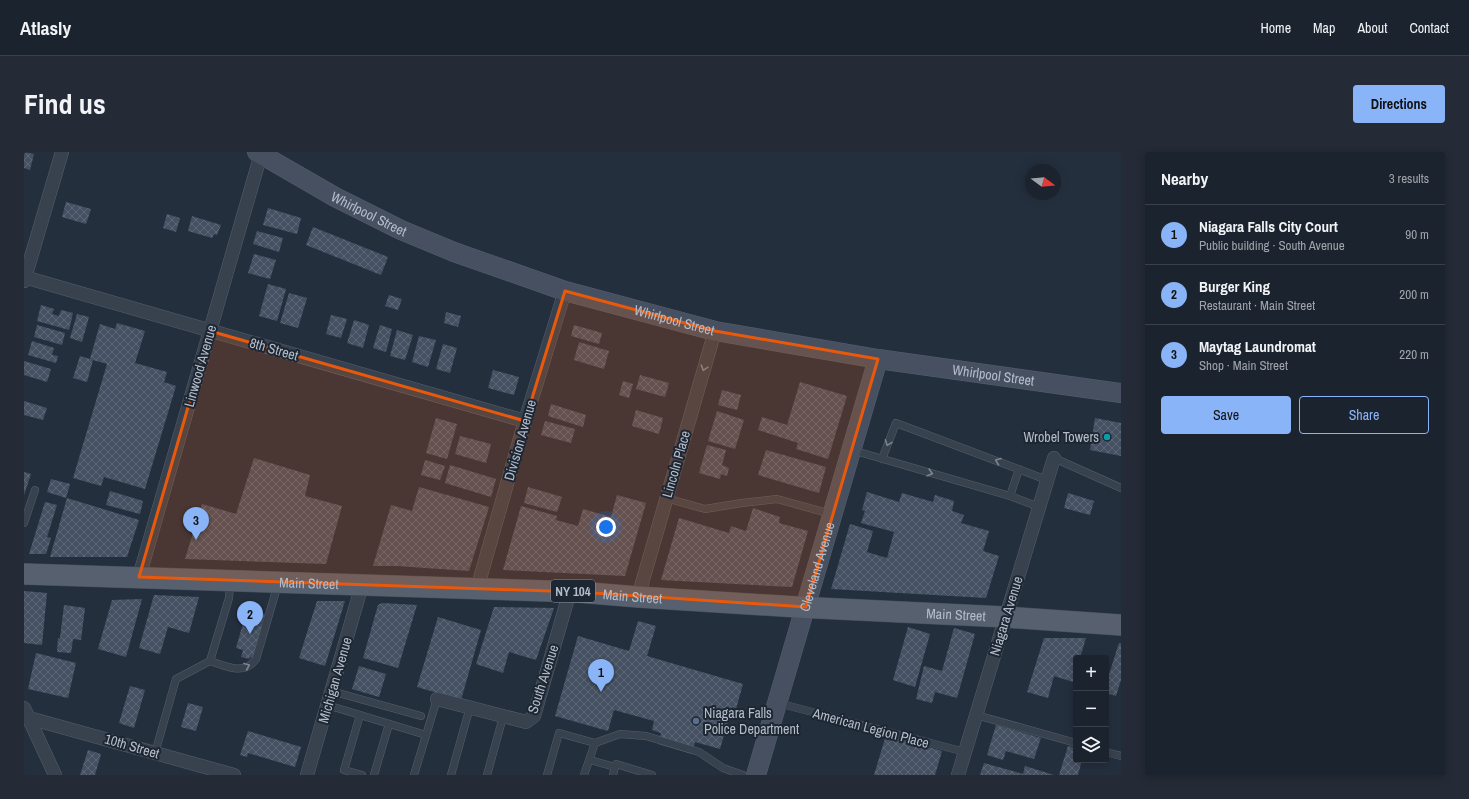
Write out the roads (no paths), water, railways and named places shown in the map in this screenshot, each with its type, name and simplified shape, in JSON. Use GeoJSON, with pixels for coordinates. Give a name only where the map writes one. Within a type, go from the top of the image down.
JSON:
{"type":"FeatureCollection","features":[{"type":"Feature","properties":{"kind":"main road","name":"Whirlpool Street"},"geometry":{"type":"LineString","coordinates":[[259,153],[335,197],[400,230],[454,252],[565,291],[715,331],[878,359],[1121,393]]}},
{"type":"Feature","properties":{"kind":"main road","name":"Cleveland Avenue"},"geometry":{"type":"LineString","coordinates":[[756,775],[878,359]]}},
{"type":"Feature","properties":{"kind":"main road","name":"Main Street"},"geometry":{"type":"LineString","coordinates":[[24,574],[570,591],[638,597],[806,607],[1120,622]]}},
{"type":"Feature","properties":{"kind":"street"},"geometry":{"type":"LineString","coordinates":[[24,278],[62,152]]}},
{"type":"Feature","properties":{"kind":"street","name":"Linwood Avenue"},"geometry":{"type":"LineString","coordinates":[[139,577],[259,153]]}},
{"type":"Feature","properties":{"kind":"street","name":"8th Street"},"geometry":{"type":"LineString","coordinates":[[24,278],[525,421]]}},
{"type":"Feature","properties":{"kind":"street","name":"Division Avenue"},"geometry":{"type":"LineString","coordinates":[[477,589],[525,421],[565,291]]}},
{"type":"Feature","properties":{"kind":"street","name":"Lincoln Place"},"geometry":{"type":"LineString","coordinates":[[638,597],[715,331]]}},
{"type":"Feature","properties":{"kind":"street","name":"Niagara Avenue"},"geometry":{"type":"LineString","coordinates":[[958,775],[1054,458]]}},
{"type":"Feature","properties":{"kind":"street","name":"Michigan Avenue"},"geometry":{"type":"LineString","coordinates":[[307,775],[362,585]]}},
{"type":"Feature","properties":{"kind":"street","name":"South Avenue"},"geometry":{"type":"LineString","coordinates":[[437,699],[526,722],[534,716],[570,591]]}},
{"type":"Feature","properties":{"kind":"street"},"geometry":{"type":"LineString","coordinates":[[26,713],[55,775]]}},
{"type":"Feature","properties":{"kind":"street","name":"10th Street"},"geometry":{"type":"LineString","coordinates":[[26,713],[155,753],[234,775]]}},
{"type":"Feature","properties":{"kind":"lane"},"geometry":{"type":"LineString","coordinates":[[882,459],[896,423],[1047,480]]}},
{"type":"Feature","properties":{"kind":"lane"},"geometry":{"type":"LineString","coordinates":[[852,450],[1010,496],[1039,507]]}},
{"type":"Feature","properties":{"kind":"lane"},"geometry":{"type":"LineString","coordinates":[[1054,458],[1121,488]]}},
{"type":"Feature","properties":{"kind":"lane"},"geometry":{"type":"LineString","coordinates":[[1010,496],[1019,469]]}},
{"type":"Feature","properties":{"kind":"lane"},"geometry":{"type":"LineString","coordinates":[[24,520],[35,490]]}},
{"type":"Feature","properties":{"kind":"lane"},"geometry":{"type":"LineString","coordinates":[[666,498],[705,509],[742,502],[777,499],[833,515]]}},
{"type":"Feature","properties":{"kind":"lane"},"geometry":{"type":"LineString","coordinates":[[210,661],[229,598],[230,580]]}},
{"type":"Feature","properties":{"kind":"lane"},"geometry":{"type":"LineString","coordinates":[[155,753],[176,679],[210,661],[238,669],[246,668],[252,665],[256,659],[278,582]]}},
{"type":"Feature","properties":{"kind":"lane"},"geometry":{"type":"LineString","coordinates":[[332,691],[421,716]]}},
{"type":"Feature","properties":{"kind":"lane"},"geometry":{"type":"LineString","coordinates":[[414,775],[437,699]]}},
{"type":"Feature","properties":{"kind":"lane","name":"American Legion Place"},"geometry":{"type":"LineString","coordinates":[[778,703],[965,752]]}},
{"type":"Feature","properties":{"kind":"lane"},"geometry":{"type":"LineString","coordinates":[[327,705],[426,735]]}},
{"type":"Feature","properties":{"kind":"lane"},"geometry":{"type":"LineString","coordinates":[[451,775],[470,708]]}},
{"type":"Feature","properties":{"kind":"lane"},"geometry":{"type":"LineString","coordinates":[[976,715],[1073,742]]}},
{"type":"Feature","properties":{"kind":"lane"},"geometry":{"type":"LineString","coordinates":[[360,716],[344,770],[362,775]]}},
{"type":"Feature","properties":{"kind":"lane"},"geometry":{"type":"LineString","coordinates":[[487,775],[503,717]]}},
{"type":"Feature","properties":{"kind":"lane"},"geometry":{"type":"LineString","coordinates":[[374,775],[389,724]]}},
{"type":"Feature","properties":{"kind":"lane"},"geometry":{"type":"LineString","coordinates":[[546,775],[559,733],[595,743],[620,734],[646,736],[699,752],[722,771],[743,775]]}},
{"type":"Feature","properties":{"kind":"lane"},"geometry":{"type":"LineString","coordinates":[[584,775],[595,743]]}},
{"type":"Feature","properties":{"kind":"lane"},"geometry":{"type":"LineString","coordinates":[[1109,753],[1121,756]]}},
{"type":"Feature","properties":{"kind":"lane"},"geometry":{"type":"LineString","coordinates":[[590,760],[615,767]]}},
{"type":"Feature","properties":{"kind":"lane"},"geometry":{"type":"LineString","coordinates":[[613,775],[616,764],[652,775]]}},
{"type":"Feature","properties":{"kind":"place","name":"Wrobel Towers"},"geometry":{"type":"Point","coordinates":[1107,437]}},
{"type":"Feature","properties":{"kind":"place","name":"Maytag Laundromat"},"geometry":{"type":"Point","coordinates":[196,540]}},
{"type":"Feature","properties":{"kind":"place","name":"Burger King"},"geometry":{"type":"Point","coordinates":[250,634]}},
{"type":"Feature","properties":{"kind":"place","name":"Niagara Falls City Court"},"geometry":{"type":"Point","coordinates":[601,692]}},
{"type":"Feature","properties":{"kind":"place","name":"Niagara Falls Police Department"},"geometry":{"type":"Point","coordinates":[696,721]}}]}
